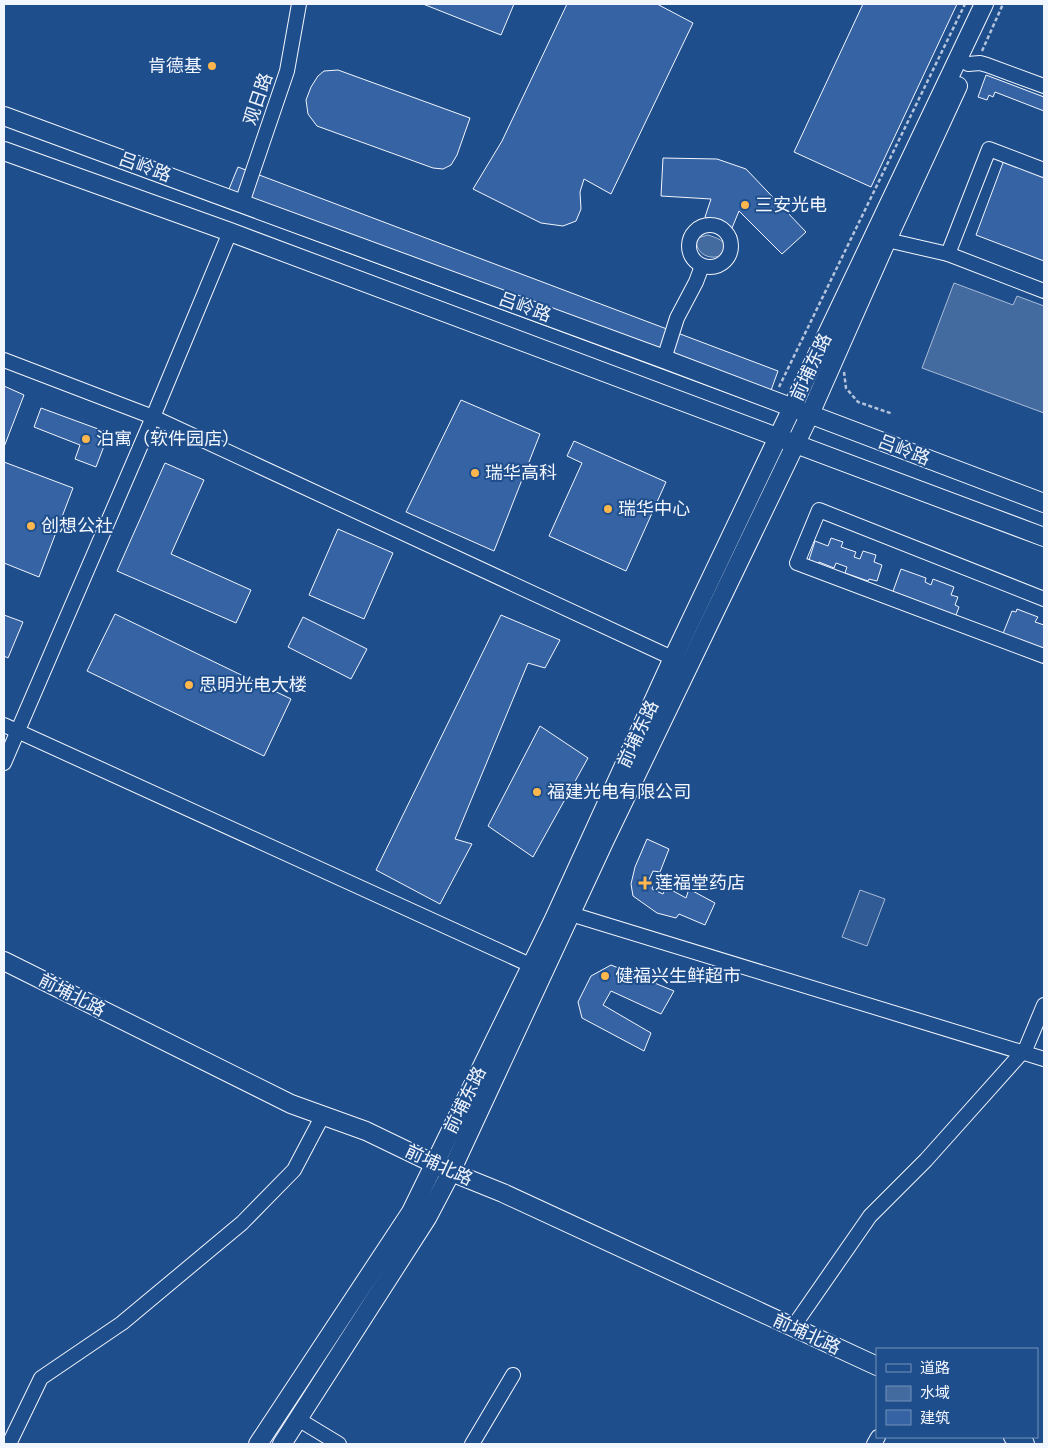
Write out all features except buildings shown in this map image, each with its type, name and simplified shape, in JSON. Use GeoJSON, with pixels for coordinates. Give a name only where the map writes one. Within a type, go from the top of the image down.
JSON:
{"type":"FeatureCollection","features":[{"type":"Feature","properties":{"kind":"main road","name":"前埔东路"},"geometry":{"type":"LineString","coordinates":[[282,1444],[427,1218],[451,1172],[538,968],[681,662],[778,437],[984,4]]}},
{"type":"Feature","properties":{"kind":"main road","name":"前埔东路"},"geometry":{"type":"LineString","coordinates":[[681,662],[796,444],[887,240],[996,4]]}},
{"type":"Feature","properties":{"kind":"main road","name":"吕岭路"},"geometry":{"type":"LineString","coordinates":[[4,116],[664,359],[1044,503]]}},
{"type":"Feature","properties":{"kind":"main road","name":"吕岭路"},"geometry":{"type":"LineString","coordinates":[[4,150],[230,232],[1044,537]]}},
{"type":"Feature","properties":{"kind":"main road","name":"前埔北路"},"geometry":{"type":"LineString","coordinates":[[4,961],[291,1104],[366,1132],[451,1172],[503,1193],[876,1366]]}},
{"type":"Feature","properties":{"kind":"main road","name":"前埔东路"},"geometry":{"type":"LineString","coordinates":[[258,1444],[411,1212],[538,968]]}},
{"type":"Feature","properties":{"kind":"street","name":"观日路"},"geometry":{"type":"LineString","coordinates":[[242,203],[288,71],[299,4]]}},
{"type":"Feature","properties":{"kind":"street"},"geometry":{"type":"LineString","coordinates":[[968,64],[987,64],[1044,86]]}},
{"type":"Feature","properties":{"kind":"street"},"geometry":{"type":"LineString","coordinates":[[948,254],[988,150],[1044,170]]}},
{"type":"Feature","properties":{"kind":"street"},"geometry":{"type":"LineString","coordinates":[[4,763],[230,232]]}},
{"type":"Feature","properties":{"kind":"street"},"geometry":{"type":"LineString","coordinates":[[887,240],[948,254],[1044,291]]}},
{"type":"Feature","properties":{"kind":"street"},"geometry":{"type":"LineString","coordinates":[[664,359],[677,318],[696,282],[702,266]]}},
{"type":"Feature","properties":{"kind":"street"},"geometry":{"type":"LineString","coordinates":[[4,360],[153,416],[681,662]]}},
{"type":"Feature","properties":{"kind":"street"},"geometry":{"type":"LineString","coordinates":[[1044,599],[819,510],[798,563],[1044,656]]}},
{"type":"Feature","properties":{"kind":"street"},"geometry":{"type":"LineString","coordinates":[[4,726],[538,968]]}},
{"type":"Feature","properties":{"kind":"street"},"geometry":{"type":"LineString","coordinates":[[564,912],[1044,1059]]}},
{"type":"Feature","properties":{"kind":"street"},"geometry":{"type":"LineString","coordinates":[[793,1327],[870,1216],[926,1160],[1026,1048],[1044,1005]]}},
{"type":"Feature","properties":{"kind":"street"},"geometry":{"type":"LineString","coordinates":[[9,1444],[41,1378],[122,1323],[242,1223],[294,1170],[323,1116]]}},
{"type":"Feature","properties":{"kind":"street"},"geometry":{"type":"LineString","coordinates":[[472,1444],[513,1374]]}},
{"type":"Feature","properties":{"kind":"street"},"geometry":{"type":"LineString","coordinates":[[306,1424],[339,1444]]}},
{"type":"Feature","properties":{"kind":"path"},"geometry":{"type":"LineString","coordinates":[[773,400],[966,4]]}},
{"type":"Feature","properties":{"kind":"shaded area"},"geometry":{"type":"Polygon","coordinates":[[[860,890],[885,899],[867,946],[842,937],[860,890]]]}},
{"type":"Feature","properties":{"kind":"water"},"geometry":{"type":"Polygon","coordinates":[[[708,235],[717,238],[726,247],[727,250],[723,254],[718,257],[712,257],[702,253],[697,244],[697,238],[708,235]]]}},
{"type":"Feature","properties":{"kind":"water"},"geometry":{"type":"Polygon","coordinates":[[[954,283],[1013,305],[1017,296],[1044,306],[1044,413],[922,368],[954,283]]]}},
{"type":"Feature","properties":{"kind":"place","name":"肯德基"},"geometry":{"type":"Point","coordinates":[212,66]}},
{"type":"Feature","properties":{"kind":"place","name":"三安光电"},"geometry":{"type":"Point","coordinates":[745,205]}},
{"type":"Feature","properties":{"kind":"place","name":"泊寓（软件园店）"},"geometry":{"type":"Point","coordinates":[86,439]}},
{"type":"Feature","properties":{"kind":"place","name":"瑞华高科"},"geometry":{"type":"Point","coordinates":[475,473]}},
{"type":"Feature","properties":{"kind":"place","name":"瑞华中心"},"geometry":{"type":"Point","coordinates":[608,509]}},
{"type":"Feature","properties":{"kind":"place","name":"创想公社"},"geometry":{"type":"Point","coordinates":[31,526]}},
{"type":"Feature","properties":{"kind":"place","name":"思明光电大楼"},"geometry":{"type":"Point","coordinates":[189,685]}},
{"type":"Feature","properties":{"kind":"place","name":"福建光电有限公司"},"geometry":{"type":"Point","coordinates":[537,792]}},
{"type":"Feature","properties":{"kind":"place","name":"莲福堂药店"},"geometry":{"type":"Point","coordinates":[645,883]}},
{"type":"Feature","properties":{"kind":"place","name":"健福兴生鲜超市"},"geometry":{"type":"Point","coordinates":[605,976]}}]}
